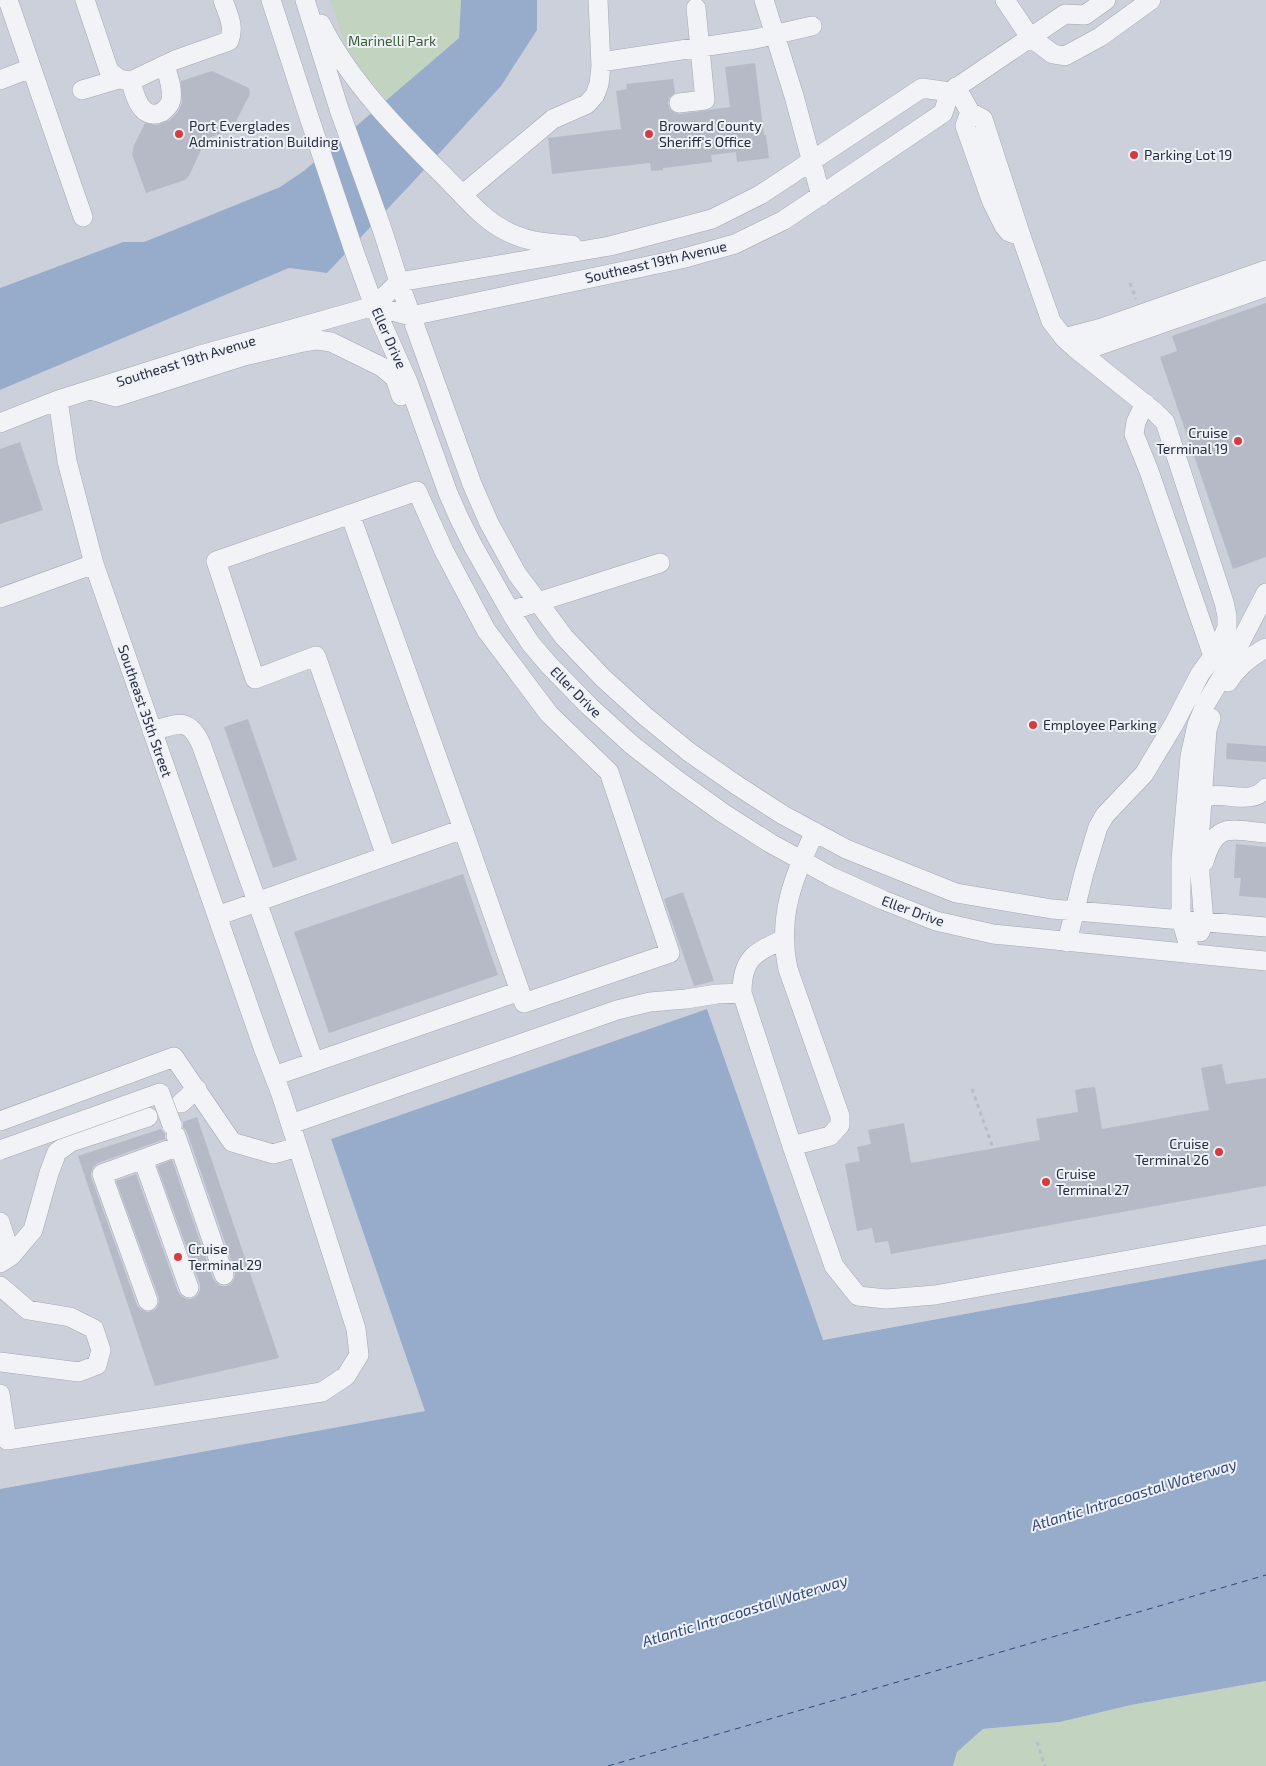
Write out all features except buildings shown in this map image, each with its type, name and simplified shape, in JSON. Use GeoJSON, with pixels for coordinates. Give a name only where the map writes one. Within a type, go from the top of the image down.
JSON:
{"type":"FeatureCollection","features":[{"type":"Feature","properties":{"kind":"street"},"geometry":{"type":"LineString","coordinates":[[8,0],[83,217]]}},
{"type":"Feature","properties":{"kind":"street"},"geometry":{"type":"LineString","coordinates":[[85,0],[109,71],[125,80],[142,109],[150,113],[160,113],[168,107],[171,99],[165,65]]}},
{"type":"Feature","properties":{"kind":"street"},"geometry":{"type":"LineString","coordinates":[[82,90],[125,80],[229,41],[232,27],[222,0]]}},
{"type":"Feature","properties":{"kind":"street","name":"Eller Drive"},"geometry":{"type":"LineString","coordinates":[[272,0],[354,251],[374,306],[408,382],[448,493],[472,546],[510,611],[549,665],[589,706],[632,745],[677,780],[723,813],[770,843],[840,881],[936,921],[993,934],[1266,961]]}},
{"type":"Feature","properties":{"kind":"street"},"geometry":{"type":"LineString","coordinates":[[307,0],[347,70],[373,101],[482,214],[492,222],[519,237],[541,243],[610,246]]}},
{"type":"Feature","properties":{"kind":"street","name":"Eller Drive"},"geometry":{"type":"LineString","coordinates":[[307,0],[339,109],[472,484],[489,523],[517,574],[564,637],[583,657],[645,716],[689,752],[783,815],[846,849],[956,893],[1052,909],[1266,927]]}},
{"type":"Feature","properties":{"kind":"street"},"geometry":{"type":"LineString","coordinates":[[462,195],[553,119],[586,104],[595,94],[601,62],[598,0]]}},
{"type":"Feature","properties":{"kind":"street"},"geometry":{"type":"LineString","coordinates":[[764,0],[794,96],[821,196]]}},
{"type":"Feature","properties":{"kind":"street"},"geometry":{"type":"LineString","coordinates":[[1005,0],[1030,38],[1053,54],[1066,56],[1100,37],[1151,0]]}},
{"type":"Feature","properties":{"kind":"street"},"geometry":{"type":"LineString","coordinates":[[1067,942],[1084,873],[1098,827],[1105,815],[1144,774],[1174,724],[1200,674],[1224,637],[1227,627],[1227,616],[1165,422],[1145,403],[1064,338],[1051,321],[983,119],[970,112],[953,90],[1030,38],[1066,7],[1085,14],[1106,0]]}},
{"type":"Feature","properties":{"kind":"street"},"geometry":{"type":"LineString","coordinates":[[679,103],[705,100],[696,8]]}},
{"type":"Feature","properties":{"kind":"street"},"geometry":{"type":"LineString","coordinates":[[601,62],[775,35],[812,26]]}},
{"type":"Feature","properties":{"kind":"street"},"geometry":{"type":"LineString","coordinates":[[0,80],[32,68]]}},
{"type":"Feature","properties":{"kind":"street","name":"Southeast 19th Avenue"},"geometry":{"type":"LineString","coordinates":[[0,423],[58,400],[197,356],[374,306],[399,282],[610,246],[718,216],[760,195],[922,88],[953,90],[943,113],[784,220],[735,244],[707,253],[411,316],[374,306]]}},
{"type":"Feature","properties":{"kind":"street"},"geometry":{"type":"LineString","coordinates":[[1064,338],[1102,328],[1266,270]]}},
{"type":"Feature","properties":{"kind":"street"},"geometry":{"type":"LineString","coordinates":[[1080,352],[1266,287]]}},
{"type":"Feature","properties":{"kind":"street"},"geometry":{"type":"LineString","coordinates":[[91,390],[116,396],[244,356],[317,340],[331,342],[382,367],[395,378],[412,430],[440,471]]}},
{"type":"Feature","properties":{"kind":"street","name":"Southeast 35th Street"},"geometry":{"type":"LineString","coordinates":[[0,1394],[7,1440],[322,1392],[346,1376],[359,1355],[356,1329],[291,1124],[94,564],[67,461],[58,400]]}},
{"type":"Feature","properties":{"kind":"street"},"geometry":{"type":"LineString","coordinates":[[1145,403],[1136,422],[1134,434],[1149,471],[1213,656]]}},
{"type":"Feature","properties":{"kind":"street"},"geometry":{"type":"LineString","coordinates":[[350,514],[524,1003],[670,953],[608,772],[548,714],[486,630],[444,550],[417,491],[350,514],[216,561],[255,678],[316,656],[386,856]]}},
{"type":"Feature","properties":{"kind":"street"},"geometry":{"type":"LineString","coordinates":[[510,611],[660,563]]}},
{"type":"Feature","properties":{"kind":"street"},"geometry":{"type":"LineString","coordinates":[[0,598],[94,564]]}},
{"type":"Feature","properties":{"kind":"street"},"geometry":{"type":"LineString","coordinates":[[1191,954],[1181,919],[1181,860],[1190,756],[1200,718],[1213,689],[1226,670],[1266,593]]}},
{"type":"Feature","properties":{"kind":"street"},"geometry":{"type":"LineString","coordinates":[[1191,954],[1204,922],[1200,875],[1200,829],[1208,730],[1220,693],[1239,668],[1252,656],[1266,648]]}},
{"type":"Feature","properties":{"kind":"street"},"geometry":{"type":"LineString","coordinates":[[152,731],[177,724],[186,724],[195,730],[314,1062]]}},
{"type":"Feature","properties":{"kind":"street"},"geometry":{"type":"LineString","coordinates":[[1185,811],[1208,796],[1254,797],[1262,793],[1266,788]]}},
{"type":"Feature","properties":{"kind":"street"},"geometry":{"type":"LineString","coordinates":[[217,916],[463,829]]}},
{"type":"Feature","properties":{"kind":"street"},"geometry":{"type":"LineString","coordinates":[[1200,875],[1209,846],[1214,838],[1222,832],[1230,830],[1266,833]]}},
{"type":"Feature","properties":{"kind":"street"},"geometry":{"type":"LineString","coordinates":[[792,1146],[830,1136],[840,1125],[840,1116],[788,968],[784,948],[788,898],[801,860],[815,832]]}},
{"type":"Feature","properties":{"kind":"street"},"geometry":{"type":"LineString","coordinates":[[784,939],[764,948],[751,958],[742,976],[742,993],[834,1266],[858,1296],[886,1300],[935,1295],[1266,1235]]}},
{"type":"Feature","properties":{"kind":"street"},"geometry":{"type":"LineString","coordinates":[[274,1076],[520,991]]}},
{"type":"Feature","properties":{"kind":"street"},"geometry":{"type":"LineString","coordinates":[[291,1124],[617,1010],[669,999],[742,993]]}},
{"type":"Feature","properties":{"kind":"street"},"geometry":{"type":"LineString","coordinates":[[6,1260],[33,1230],[64,1123],[174,1057],[232,1142],[273,1154],[298,1147]]}},
{"type":"Feature","properties":{"kind":"street"},"geometry":{"type":"LineString","coordinates":[[181,1104],[197,1089]]}},
{"type":"Feature","properties":{"kind":"street"},"geometry":{"type":"LineString","coordinates":[[0,1150],[160,1093],[224,1275]]}},
{"type":"Feature","properties":{"kind":"street"},"geometry":{"type":"LineString","coordinates":[[0,1121],[64,1123],[148,1117]]}},
{"type":"Feature","properties":{"kind":"street"},"geometry":{"type":"LineString","coordinates":[[148,1301],[102,1174],[179,1146]]}},
{"type":"Feature","properties":{"kind":"street"},"geometry":{"type":"LineString","coordinates":[[143,1159],[188,1288]]}},
{"type":"Feature","properties":{"kind":"street"},"geometry":{"type":"LineString","coordinates":[[1,1226],[6,1260]]}},
{"type":"Feature","properties":{"kind":"street"},"geometry":{"type":"LineString","coordinates":[[0,1286],[28,1310],[70,1318],[94,1329],[101,1350],[97,1365],[79,1372],[0,1362]]}},
{"type":"Feature","properties":{"kind":"path"},"geometry":{"type":"LineString","coordinates":[[972,1089],[994,1148]]}},
{"type":"Feature","properties":{"kind":"path"},"geometry":{"type":"LineString","coordinates":[[1038,1742],[1045,1766]]}},
{"type":"Feature","properties":{"kind":"shaded area"},"geometry":{"type":"Polygon","coordinates":[[[0,0],[461,0],[459,38],[305,170],[280,187],[144,242],[123,242],[0,288],[0,0]]]}},
{"type":"Feature","properties":{"kind":"shaded area"},"geometry":{"type":"Polygon","coordinates":[[[537,0],[1266,0],[1266,1259],[822,1340],[707,1009],[331,1139],[426,1411],[0,1489],[0,390],[289,268],[327,273],[537,30],[537,0]]]}},
{"type":"Feature","properties":{"kind":"green space","name":"Marinelli Park"},"geometry":{"type":"Polygon","coordinates":[[[330,0],[461,0],[459,38],[387,100],[361,70],[345,43],[330,0]]]}},
{"type":"Feature","properties":{"kind":"green space"},"geometry":{"type":"Polygon","coordinates":[[[1266,1681],[1266,1766],[953,1766],[957,1752],[983,1729],[1060,1722],[1131,1705],[1266,1681]]]}},
{"type":"Feature","properties":{"kind":"water"},"geometry":{"type":"Polygon","coordinates":[[[461,0],[537,0],[537,30],[501,86],[327,273],[289,268],[0,390],[0,288],[123,242],[144,242],[280,187],[305,170],[459,38],[461,0]]]}},
{"type":"Feature","properties":{"kind":"water","name":"Atlantic Intracoastal Waterway"},"geometry":{"type":"Polygon","coordinates":[[[707,1009],[823,1340],[1266,1259],[1266,1681],[1131,1705],[1060,1722],[983,1729],[957,1752],[953,1766],[0,1766],[0,1489],[425,1411],[331,1139],[707,1009]]]}},
{"type":"Feature","properties":{"kind":"ferry route"},"geometry":{"type":"LineString","coordinates":[[608,1766],[1266,1575]]}},
{"type":"Feature","properties":{"kind":"place","name":"Port Everglades Administration Building"},"geometry":{"type":"Point","coordinates":[179,134]}},
{"type":"Feature","properties":{"kind":"place","name":"Broward County Sheriff's Office"},"geometry":{"type":"Point","coordinates":[649,134]}},
{"type":"Feature","properties":{"kind":"place","name":"Parking Lot 19"},"geometry":{"type":"Point","coordinates":[1134,155]}},
{"type":"Feature","properties":{"kind":"place","name":"Cruise Terminal 19"},"geometry":{"type":"Point","coordinates":[1238,441]}},
{"type":"Feature","properties":{"kind":"place","name":"Employee Parking"},"geometry":{"type":"Point","coordinates":[1033,725]}},
{"type":"Feature","properties":{"kind":"place","name":"Cruise Terminal 26"},"geometry":{"type":"Point","coordinates":[1219,1152]}},
{"type":"Feature","properties":{"kind":"place","name":"Cruise Terminal 27"},"geometry":{"type":"Point","coordinates":[1046,1182]}},
{"type":"Feature","properties":{"kind":"place","name":"Cruise Terminal 29"},"geometry":{"type":"Point","coordinates":[178,1257]}}]}
